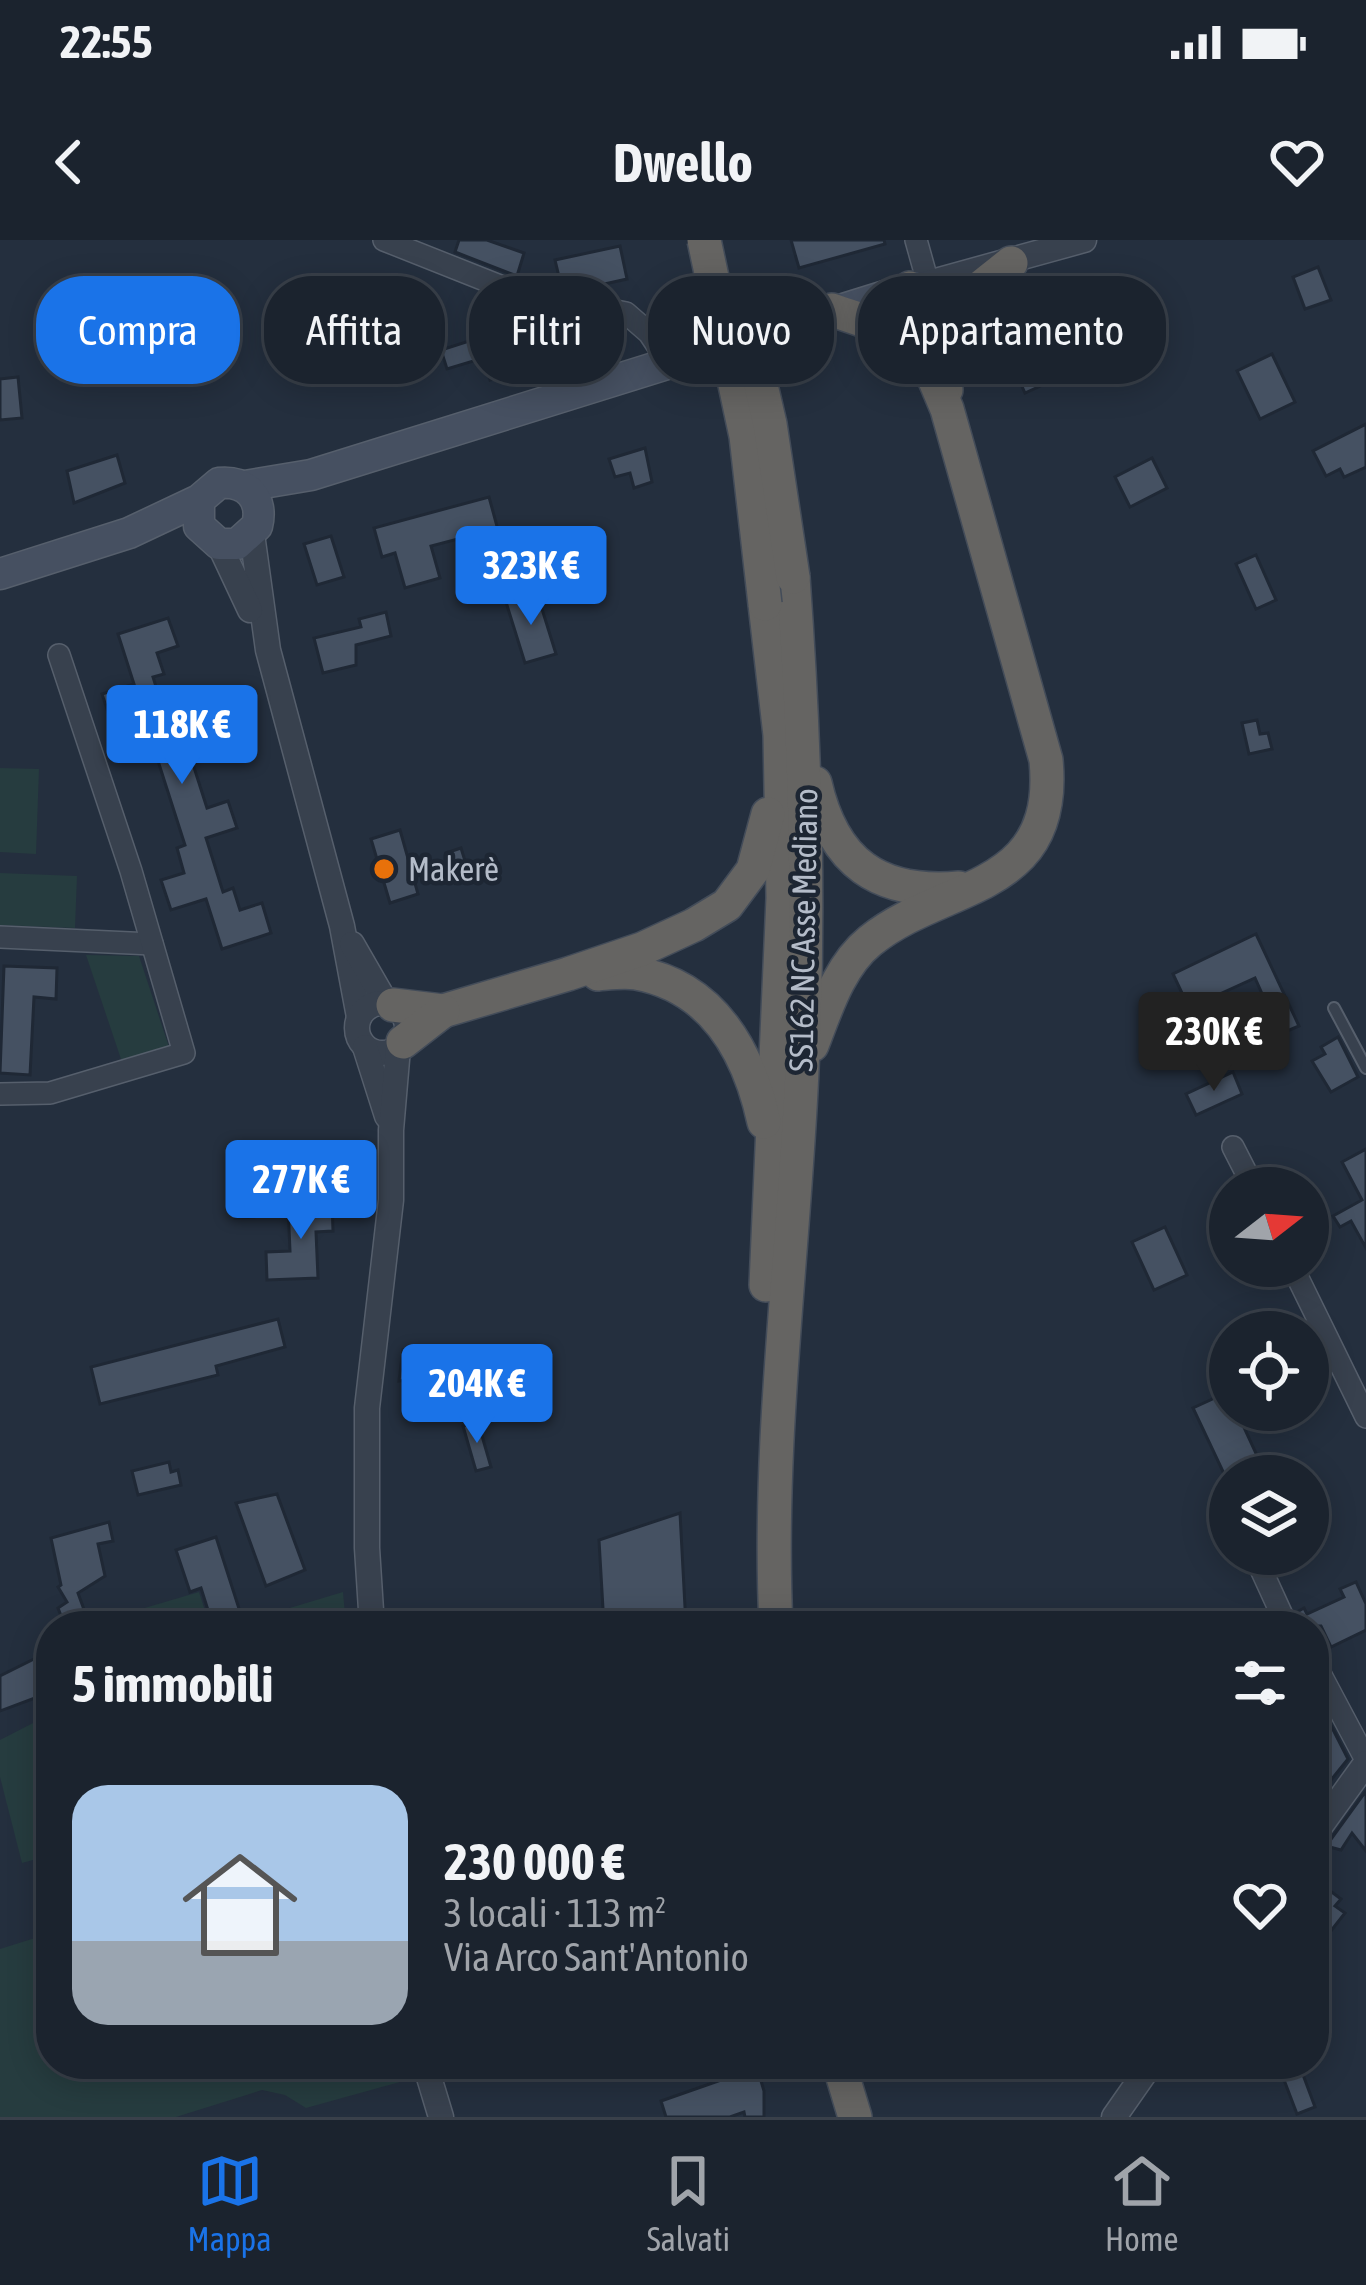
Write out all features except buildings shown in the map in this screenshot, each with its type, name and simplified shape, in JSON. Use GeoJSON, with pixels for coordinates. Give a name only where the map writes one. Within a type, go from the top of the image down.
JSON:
{"type":"FeatureCollection","features":[{"type":"Feature","properties":{"kind":"highway","name":"SS162 NC Asse Mediano"},"geometry":{"type":"LineString","coordinates":[[704,240],[746,436],[765,604],[792,733],[808,876],[802,1069],[779,1454],[776,1611]]}},
{"type":"Feature","properties":{"kind":"highway","name":"SS162 NC Asse Mediano"},"geometry":{"type":"LineString","coordinates":[[726,240],[770,424],[794,577],[792,733],[758,1447],[755,1611]]}},
{"type":"Feature","properties":{"kind":"highway"},"geometry":{"type":"LineString","coordinates":[[995,276],[1011,262]]}},
{"type":"Feature","properties":{"kind":"highway"},"geometry":{"type":"LineString","coordinates":[[802,1069],[847,965],[866,944],[915,914],[1009,867],[1042,819],[1049,788],[1046,760],[940,384]]}},
{"type":"Feature","properties":{"kind":"highway"},"geometry":{"type":"LineString","coordinates":[[792,733],[832,830],[862,868],[894,886],[931,891],[979,886]]}},
{"type":"Feature","properties":{"kind":"highway"},"geometry":{"type":"LineString","coordinates":[[401,1045],[442,1011],[642,949],[727,905],[753,870],[792,733]]}},
{"type":"Feature","properties":{"kind":"highway"},"geometry":{"type":"LineString","coordinates":[[568,974],[635,973],[677,988],[713,1013],[740,1047],[754,1082],[772,1166]]}},
{"type":"Feature","properties":{"kind":"highway"},"geometry":{"type":"LineString","coordinates":[[390,1004],[442,1011]]}},
{"type":"Feature","properties":{"kind":"highway"},"geometry":{"type":"LineString","coordinates":[[827,2079],[832,2117]]}},
{"type":"Feature","properties":{"kind":"highway"},"geometry":{"type":"LineString","coordinates":[[832,2079],[855,2117]]}},
{"type":"Feature","properties":{"kind":"main road"},"geometry":{"type":"LineString","coordinates":[[0,574],[129,533],[199,500],[219,483],[245,487],[311,475],[648,370]]}},
{"type":"Feature","properties":{"kind":"main road"},"geometry":{"type":"LineString","coordinates":[[129,533],[167,528],[237,544],[311,475]]}},
{"type":"Feature","properties":{"kind":"main road"},"geometry":{"type":"LineString","coordinates":[[245,487],[256,500],[255,526]]}},
{"type":"Feature","properties":{"kind":"main road"},"geometry":{"type":"LineString","coordinates":[[199,500],[197,518],[212,539]]}},
{"type":"Feature","properties":{"kind":"street"},"geometry":{"type":"LineString","coordinates":[[384,240],[509,290],[626,313],[648,332]]}},
{"type":"Feature","properties":{"kind":"street"},"geometry":{"type":"LineString","coordinates":[[916,240],[918,276]]}},
{"type":"Feature","properties":{"kind":"street"},"geometry":{"type":"LineString","coordinates":[[957,276],[1084,240]]}},
{"type":"Feature","properties":{"kind":"street"},"geometry":{"type":"LineString","coordinates":[[255,526],[268,650],[342,926],[359,1017],[357,1033],[391,1130]]}},
{"type":"Feature","properties":{"kind":"street"},"geometry":{"type":"LineString","coordinates":[[212,539],[268,650]]}},
{"type":"Feature","properties":{"kind":"street"},"geometry":{"type":"LineString","coordinates":[[0,1094],[50,1093],[184,1053],[59,655]]}},
{"type":"Feature","properties":{"kind":"street"},"geometry":{"type":"LineString","coordinates":[[342,926],[408,1025],[401,1045],[391,1130],[392,1200],[368,1408],[371,1611]]}},
{"type":"Feature","properties":{"kind":"street"},"geometry":{"type":"LineString","coordinates":[[0,938],[152,944]]}},
{"type":"Feature","properties":{"kind":"street"},"geometry":{"type":"LineString","coordinates":[[359,1017],[370,1005],[390,1004]]}},
{"type":"Feature","properties":{"kind":"street"},"geometry":{"type":"LineString","coordinates":[[365,1047],[381,1054],[401,1045]]}},
{"type":"Feature","properties":{"kind":"street"},"geometry":{"type":"LineString","coordinates":[[1233,1147],[1243,1167]]}},
{"type":"Feature","properties":{"kind":"street"},"geometry":{"type":"LineString","coordinates":[[1302,1287],[1366,1418]]}},
{"type":"Feature","properties":{"kind":"street"},"geometry":{"type":"LineString","coordinates":[[1264,1575],[1280,1611]]}},
{"type":"Feature","properties":{"kind":"street"},"geometry":{"type":"LineString","coordinates":[[1329,1696],[1363,1774],[1329,1816]]}},
{"type":"Feature","properties":{"kind":"street"},"geometry":{"type":"LineString","coordinates":[[430,2079],[441,2117]]}},
{"type":"Feature","properties":{"kind":"street"},"geometry":{"type":"LineString","coordinates":[[1114,2117],[1141,2079]]}},
{"type":"Feature","properties":{"kind":"lane"},"geometry":{"type":"LineString","coordinates":[[1334,1008],[1366,1068]]}},
{"type":"Feature","properties":{"kind":"green space"},"geometry":{"type":"Polygon","coordinates":[[[0,768],[39,769],[36,854],[0,852],[0,768]]]}},
{"type":"Feature","properties":{"kind":"green space"},"geometry":{"type":"Polygon","coordinates":[[[0,873],[77,876],[75,928],[0,925],[0,873]]]}},
{"type":"Feature","properties":{"kind":"green space"},"geometry":{"type":"Polygon","coordinates":[[[86,955],[139,956],[169,1047],[122,1062],[86,955]]]}},
{"type":"Feature","properties":{"kind":"green space"},"geometry":{"type":"Polygon","coordinates":[[[199,1592],[205,1611],[134,1611],[199,1592]]]}},
{"type":"Feature","properties":{"kind":"green space"},"geometry":{"type":"Polygon","coordinates":[[[343,1592],[345,1611],[280,1611],[343,1592]]]}},
{"type":"Feature","properties":{"kind":"green space"},"geometry":{"type":"Polygon","coordinates":[[[36,1722],[36,1859],[22,1863],[0,1777],[0,1740],[36,1722]]]}},
{"type":"Feature","properties":{"kind":"green space"},"geometry":{"type":"Polygon","coordinates":[[[36,1938],[36,2079],[407,2080],[306,2108],[285,2095],[262,2090],[176,2117],[0,2117],[0,1949],[36,1938]]]}},
{"type":"Feature","properties":{"kind":"place","name":"Makerè"},"geometry":{"type":"Point","coordinates":[384,869]}}]}
